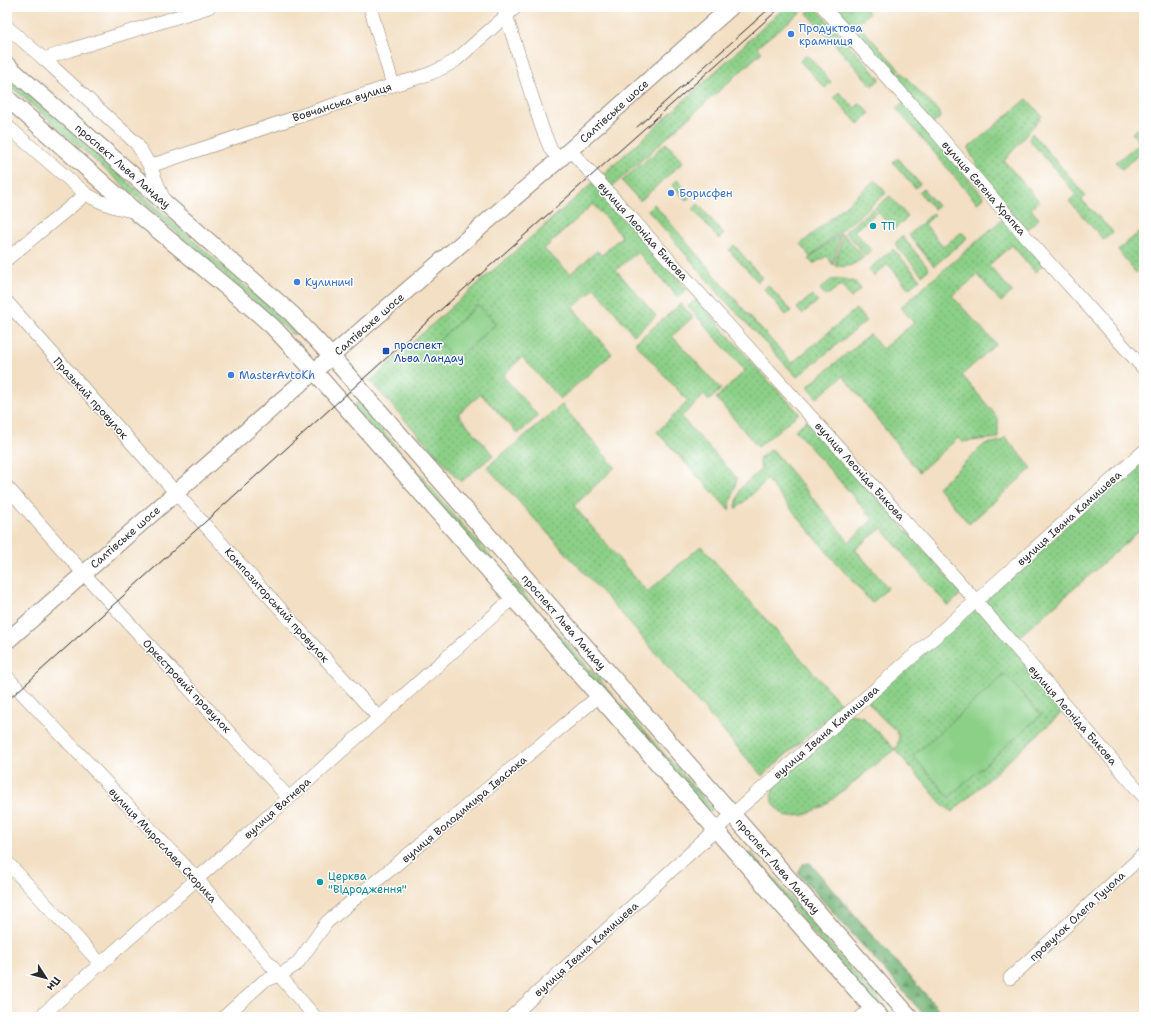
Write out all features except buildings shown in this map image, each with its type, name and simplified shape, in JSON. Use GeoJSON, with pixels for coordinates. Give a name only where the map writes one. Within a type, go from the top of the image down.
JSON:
{"type":"FeatureCollection","features":[{"type":"Feature","properties":{"kind":"main road","name":"Салтівське шосе"},"geometry":{"type":"LineString","coordinates":[[7,641],[565,155],[731,7]]}},
{"type":"Feature","properties":{"kind":"main road","name":"проспект Льва Ландау"},"geometry":{"type":"LineString","coordinates":[[7,65],[292,314],[332,357],[910,1017]]}},
{"type":"Feature","properties":{"kind":"main road","name":"проспект Льва Ландау"},"geometry":{"type":"LineString","coordinates":[[7,98],[136,212],[273,327],[315,372],[716,830],[871,1014]]}},
{"type":"Feature","properties":{"kind":"street"},"geometry":{"type":"LineString","coordinates":[[44,59],[209,7]]}},
{"type":"Feature","properties":{"kind":"street"},"geometry":{"type":"LineString","coordinates":[[370,7],[394,85]]}},
{"type":"Feature","properties":{"kind":"street","name":"вулиця Євгена Храпка"},"geometry":{"type":"LineString","coordinates":[[823,7],[926,121],[1144,369]]}},
{"type":"Feature","properties":{"kind":"street","name":"Вовчанська вулиця"},"geometry":{"type":"LineString","coordinates":[[150,166],[431,74],[456,60],[509,10]]}},
{"type":"Feature","properties":{"kind":"street","name":"вулиця Леоніда Бикова"},"geometry":{"type":"LineString","coordinates":[[509,10],[542,128],[551,150],[565,155],[848,457],[976,601],[1144,797]]}},
{"type":"Feature","properties":{"kind":"street"},"geometry":{"type":"LineString","coordinates":[[7,27],[136,143],[150,166],[165,202]]}},
{"type":"Feature","properties":{"kind":"street"},"geometry":{"type":"LineString","coordinates":[[7,126],[86,194],[110,206],[136,212]]}},
{"type":"Feature","properties":{"kind":"street"},"geometry":{"type":"LineString","coordinates":[[7,259],[86,194]]}},
{"type":"Feature","properties":{"kind":"street","name":"Празький провулок"},"geometry":{"type":"LineString","coordinates":[[7,302],[176,493]]}},
{"type":"Feature","properties":{"kind":"street","name":"вулиця Івана Камишева"},"geometry":{"type":"LineString","coordinates":[[511,1017],[733,814],[976,601],[1144,451]]}},
{"type":"Feature","properties":{"kind":"street","name":"Оркестровий провулок"},"geometry":{"type":"LineString","coordinates":[[7,487],[84,574],[289,798]]}},
{"type":"Feature","properties":{"kind":"street","name":"Композиторський провулок"},"geometry":{"type":"LineString","coordinates":[[176,493],[378,717]]}},
{"type":"Feature","properties":{"kind":"street","name":"вулиця Вагнера"},"geometry":{"type":"LineString","coordinates":[[40,1017],[513,598]]}},
{"type":"Feature","properties":{"kind":"street","name":"вулиця Мирослава Скорика"},"geometry":{"type":"LineString","coordinates":[[7,677],[196,879],[315,1017]]}},
{"type":"Feature","properties":{"kind":"street","name":"вулиця Володимира Івасюка"},"geometry":{"type":"LineString","coordinates":[[224,1017],[264,981],[280,975],[296,964],[327,922],[599,696]]}},
{"type":"Feature","properties":{"kind":"street","name":"провулок Олега Гуцола"},"geometry":{"type":"LineString","coordinates":[[1010,978],[1144,854]]}},
{"type":"Feature","properties":{"kind":"street"},"geometry":{"type":"LineString","coordinates":[[7,862],[101,964]]}},
{"type":"Feature","properties":{"kind":"green space"},"geometry":{"type":"Polygon","coordinates":[[[785,7],[807,7],[757,47],[762,52],[604,194],[687,289],[678,298],[638,252],[616,270],[656,316],[634,335],[595,288],[573,308],[612,354],[560,399],[522,357],[503,376],[538,416],[518,434],[481,394],[458,414],[493,455],[461,482],[370,381],[457,302],[636,145],[785,7]],[[593,204],[544,249],[570,274],[597,251],[602,255],[622,236],[593,204]]]}},
{"type":"Feature","properties":{"kind":"green space"},"geometry":{"type":"Polygon","coordinates":[[[815,7],[880,79],[872,86],[807,13],[815,7]]]}},
{"type":"Feature","properties":{"kind":"green space"},"geometry":{"type":"Polygon","coordinates":[[[826,7],[864,7],[869,13],[849,32],[826,7]]]}},
{"type":"Feature","properties":{"kind":"green space"},"geometry":{"type":"Polygon","coordinates":[[[862,29],[900,70],[890,79],[852,38],[862,29]]]}},
{"type":"Feature","properties":{"kind":"green space"},"geometry":{"type":"Polygon","coordinates":[[[807,55],[831,82],[825,88],[800,61],[807,55]]]}},
{"type":"Feature","properties":{"kind":"green space"},"geometry":{"type":"Polygon","coordinates":[[[901,72],[939,112],[941,117],[931,125],[893,81],[901,72]]]}},
{"type":"Feature","properties":{"kind":"green space"},"geometry":{"type":"Polygon","coordinates":[[[7,75],[296,331],[293,335],[7,83],[7,75]]]}},
{"type":"Feature","properties":{"kind":"green space"},"geometry":{"type":"Polygon","coordinates":[[[839,92],[855,108],[860,103],[870,113],[858,124],[834,97],[839,92]]]}},
{"type":"Feature","properties":{"kind":"green space"},"geometry":{"type":"Polygon","coordinates":[[[1027,99],[1042,116],[1004,161],[1039,201],[1031,209],[1039,219],[1026,230],[975,171],[977,165],[968,148],[1027,99]]]}},
{"type":"Feature","properties":{"kind":"green space"},"geometry":{"type":"Polygon","coordinates":[[[904,103],[984,197],[977,203],[896,108],[904,103]]]}},
{"type":"Feature","properties":{"kind":"green space"},"geometry":{"type":"Polygon","coordinates":[[[1137,129],[1144,136],[1144,150],[1122,169],[1116,162],[1140,143],[1132,133],[1137,129]]]}},
{"type":"Feature","properties":{"kind":"green space"},"geometry":{"type":"Polygon","coordinates":[[[1032,133],[1086,196],[1082,200],[1113,232],[1104,240],[1069,201],[1076,194],[1029,139],[1032,133]]]}},
{"type":"Feature","properties":{"kind":"green space"},"geometry":{"type":"Polygon","coordinates":[[[666,143],[683,162],[640,201],[622,181],[666,143]]]}},
{"type":"Feature","properties":{"kind":"green space"},"geometry":{"type":"Polygon","coordinates":[[[898,158],[920,184],[915,188],[893,162],[898,158]]]}},
{"type":"Feature","properties":{"kind":"green space"},"geometry":{"type":"Polygon","coordinates":[[[677,180],[691,196],[686,200],[672,185],[677,180]]]}},
{"type":"Feature","properties":{"kind":"green space"},"geometry":{"type":"Polygon","coordinates":[[[875,180],[886,193],[810,257],[801,244],[875,180]]]}},
{"type":"Feature","properties":{"kind":"green space"},"geometry":{"type":"Polygon","coordinates":[[[923,189],[938,206],[934,209],[919,192],[923,189]]]}},
{"type":"Feature","properties":{"kind":"green space"},"geometry":{"type":"Polygon","coordinates":[[[890,196],[908,217],[893,230],[875,208],[890,196]]]}},
{"type":"Feature","properties":{"kind":"green space"},"geometry":{"type":"Polygon","coordinates":[[[654,204],[752,319],[792,363],[856,309],[866,321],[797,377],[722,297],[648,210],[654,204]]]}},
{"type":"Feature","properties":{"kind":"green space"},"geometry":{"type":"Polygon","coordinates":[[[698,204],[724,234],[719,239],[693,209],[698,204]]]}},
{"type":"Feature","properties":{"kind":"green space"},"geometry":{"type":"Polygon","coordinates":[[[873,208],[876,213],[854,231],[871,250],[866,256],[845,232],[873,208]]]}},
{"type":"Feature","properties":{"kind":"green space"},"geometry":{"type":"Polygon","coordinates":[[[933,213],[935,215],[925,224],[943,247],[962,232],[967,238],[934,266],[909,235],[933,213]]]}},
{"type":"Feature","properties":{"kind":"green space"},"geometry":{"type":"Polygon","coordinates":[[[1005,217],[1045,263],[1035,272],[1012,245],[989,265],[1012,292],[1001,302],[978,275],[952,296],[996,344],[962,375],[998,418],[998,438],[962,442],[958,438],[919,472],[843,376],[817,398],[807,387],[870,334],[882,349],[914,323],[901,307],[1005,217]]]}},
{"type":"Feature","properties":{"kind":"green space"},"geometry":{"type":"Polygon","coordinates":[[[1144,228],[1144,266],[1136,273],[1118,250],[1144,228]]]}},
{"type":"Feature","properties":{"kind":"green space"},"geometry":{"type":"Polygon","coordinates":[[[841,233],[833,265],[827,256],[813,264],[809,259],[841,233]]]}},
{"type":"Feature","properties":{"kind":"green space"},"geometry":{"type":"Polygon","coordinates":[[[843,234],[864,257],[851,265],[835,266],[843,234]]]}},
{"type":"Feature","properties":{"kind":"green space"},"geometry":{"type":"Polygon","coordinates":[[[902,236],[929,269],[922,275],[895,244],[902,236]]]}},
{"type":"Feature","properties":{"kind":"green space"},"geometry":{"type":"Polygon","coordinates":[[[734,245],[762,278],[758,282],[729,250],[734,245]]]}},
{"type":"Feature","properties":{"kind":"green space"},"geometry":{"type":"Polygon","coordinates":[[[893,249],[920,279],[909,289],[888,264],[874,276],[869,269],[893,249]]]}},
{"type":"Feature","properties":{"kind":"green space"},"geometry":{"type":"Polygon","coordinates":[[[843,279],[855,282],[861,289],[851,298],[841,285],[826,296],[820,289],[831,280],[843,279]]]}},
{"type":"Feature","properties":{"kind":"green space"},"geometry":{"type":"Polygon","coordinates":[[[768,285],[791,311],[786,315],[764,289],[768,285]]]}},
{"type":"Feature","properties":{"kind":"green space"},"geometry":{"type":"Polygon","coordinates":[[[812,295],[818,301],[802,314],[797,308],[812,295]]]}},
{"type":"Feature","properties":{"kind":"green space"},"geometry":{"type":"Polygon","coordinates":[[[697,299],[753,364],[799,413],[758,447],[716,398],[745,371],[688,306],[697,299]]]}},
{"type":"Feature","properties":{"kind":"green space"},"geometry":{"type":"Polygon","coordinates":[[[681,304],[693,317],[672,336],[721,389],[709,401],[704,395],[681,417],[737,478],[729,510],[657,432],[688,401],[635,343],[681,304]]]}},
{"type":"Feature","properties":{"kind":"green space"},"geometry":{"type":"Polygon","coordinates":[[[478,305],[496,324],[455,360],[438,341],[478,305]]]}},
{"type":"Feature","properties":{"kind":"green space"},"geometry":{"type":"Polygon","coordinates":[[[358,402],[454,515],[713,809],[709,813],[353,406],[358,402]]]}},
{"type":"Feature","properties":{"kind":"green space"},"geometry":{"type":"Polygon","coordinates":[[[562,405],[615,467],[574,506],[647,592],[701,546],[842,705],[762,776],[621,613],[487,467],[562,405]]]}},
{"type":"Feature","properties":{"kind":"green space"},"geometry":{"type":"Polygon","coordinates":[[[807,420],[962,593],[948,606],[882,528],[855,549],[888,588],[872,603],[832,558],[767,480],[735,510],[740,489],[761,469],[759,458],[772,449],[849,542],[873,519],[795,430],[807,420]]]}},
{"type":"Feature","properties":{"kind":"green space"},"geometry":{"type":"Polygon","coordinates":[[[1005,437],[1032,468],[969,524],[938,487],[985,444],[1002,441],[1005,437]]]}},
{"type":"Feature","properties":{"kind":"green space"},"geometry":{"type":"Polygon","coordinates":[[[1144,451],[1144,527],[1012,643],[1067,708],[952,812],[941,803],[895,749],[897,747],[899,737],[897,732],[880,716],[865,698],[1144,451]]]}},
{"type":"Feature","properties":{"kind":"green space"},"geometry":{"type":"Polygon","coordinates":[[[1005,674],[1041,715],[949,797],[913,756],[1005,674]]]}},
{"type":"Feature","properties":{"kind":"green space"},"geometry":{"type":"Polygon","coordinates":[[[847,714],[862,716],[895,749],[824,806],[805,815],[786,817],[775,806],[771,797],[776,777],[847,714]]]}},
{"type":"Feature","properties":{"kind":"green space"},"geometry":{"type":"Polygon","coordinates":[[[751,852],[894,1017],[886,1017],[747,856],[751,852]]]}},
{"type":"Feature","properties":{"kind":"green space"},"geometry":{"type":"Polygon","coordinates":[[[810,863],[946,1017],[926,1017],[798,873],[803,864],[810,863]]]}},
{"type":"Feature","properties":{"kind":"tram line"},"geometry":{"type":"LineString","coordinates":[[637,127],[771,7]]}},
{"type":"Feature","properties":{"kind":"tram line"},"geometry":{"type":"LineString","coordinates":[[7,701],[382,362],[781,7]]}},
{"type":"Feature","properties":{"kind":"place","name":"Продуктова крамниця"},"geometry":{"type":"Point","coordinates":[791,34]}},
{"type":"Feature","properties":{"kind":"place","name":"Борисфен"},"geometry":{"type":"Point","coordinates":[671,193]}},
{"type":"Feature","properties":{"kind":"place","name":"ТП"},"geometry":{"type":"Point","coordinates":[873,226]}},
{"type":"Feature","properties":{"kind":"place","name":"Кулиничі"},"geometry":{"type":"Point","coordinates":[297,282]}},
{"type":"Feature","properties":{"kind":"place","name":"проспект Льва Ландау"},"geometry":{"type":"Point","coordinates":[386,351]}},
{"type":"Feature","properties":{"kind":"place","name":"MasterAvtoKh"},"geometry":{"type":"Point","coordinates":[231,375]}},
{"type":"Feature","properties":{"kind":"place","name":"Церква \"Відродження\""},"geometry":{"type":"Point","coordinates":[320,882]}}]}
